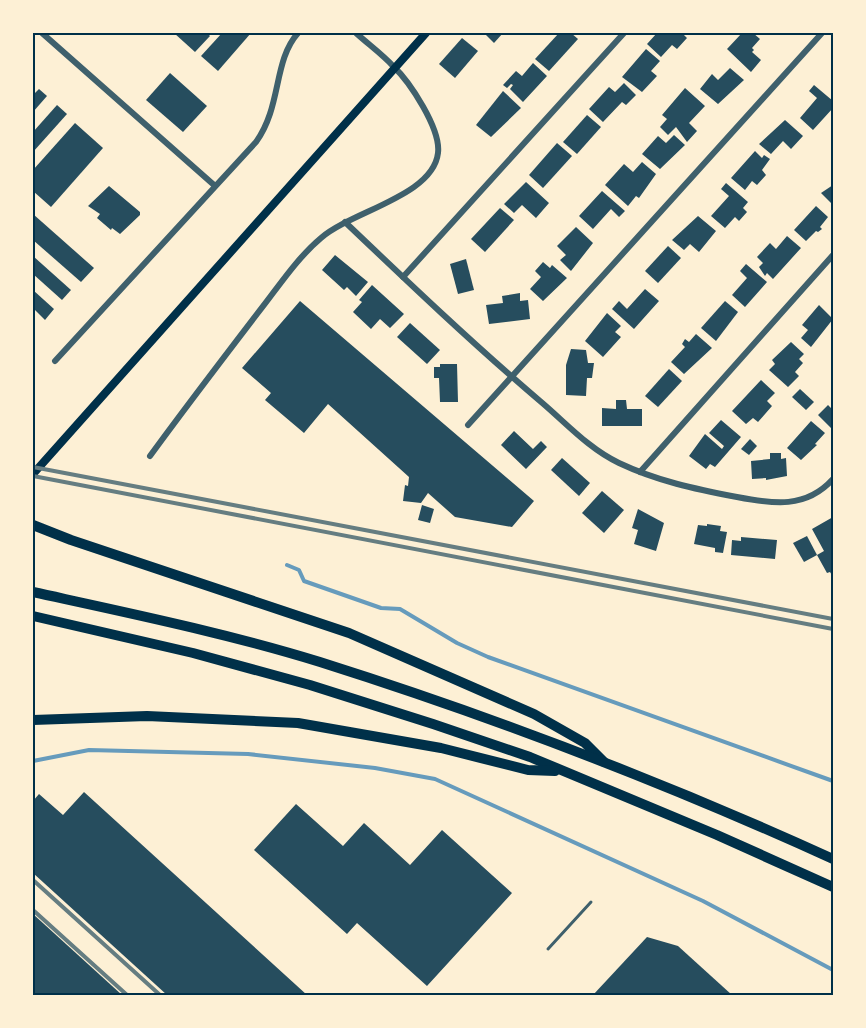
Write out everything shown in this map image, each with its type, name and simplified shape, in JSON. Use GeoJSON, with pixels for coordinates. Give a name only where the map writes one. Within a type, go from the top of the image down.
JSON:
{"type":"FeatureCollection","features":[{"type":"Feature","properties":{"kind":"highway"},"geometry":{"type":"LineString","coordinates":[[33,525],[177,576],[301,615],[403,656],[534,714],[585,743],[607,765]]}},
{"type":"Feature","properties":{"kind":"highway"},"geometry":{"type":"LineString","coordinates":[[33,592],[166,620],[318,662],[453,706],[731,813],[833,859]]}},
{"type":"Feature","properties":{"kind":"highway"},"geometry":{"type":"LineString","coordinates":[[33,616],[182,651],[310,685],[530,757],[561,772],[717,834],[833,887]]}},
{"type":"Feature","properties":{"kind":"highway"},"geometry":{"type":"LineString","coordinates":[[33,720],[147,716],[298,723],[441,748],[528,770],[561,772]]}},
{"type":"Feature","properties":{"kind":"main road"},"geometry":{"type":"LineString","coordinates":[[33,474],[426,33]]}},
{"type":"Feature","properties":{"kind":"street"},"geometry":{"type":"LineString","coordinates":[[42,33],[214,185]]}},
{"type":"Feature","properties":{"kind":"street"},"geometry":{"type":"LineString","coordinates":[[55,361],[265,129],[275,102],[286,50],[298,33]]}},
{"type":"Feature","properties":{"kind":"street"},"geometry":{"type":"LineString","coordinates":[[150,456],[290,270],[321,237],[345,222],[415,188],[434,168],[438,153],[435,132],[395,67],[356,33]]}},
{"type":"Feature","properties":{"kind":"street"},"geometry":{"type":"LineString","coordinates":[[403,277],[624,33]]}},
{"type":"Feature","properties":{"kind":"street"},"geometry":{"type":"LineString","coordinates":[[468,425],[822,33]]}},
{"type":"Feature","properties":{"kind":"street"},"geometry":{"type":"LineString","coordinates":[[345,222],[511,377],[600,453],[667,483],[773,504],[797,502],[822,491],[833,479]]}},
{"type":"Feature","properties":{"kind":"street"},"geometry":{"type":"LineString","coordinates":[[640,472],[833,255]]}},
{"type":"Feature","properties":{"kind":"lane"},"geometry":{"type":"LineString","coordinates":[[548,949],[591,902]]}},
{"type":"Feature","properties":{"kind":"building"},"geometry":{"type":"Polygon","coordinates":[[[174,33],[207,33],[210,36],[195,52],[174,33]]]}},
{"type":"Feature","properties":{"kind":"building"},"geometry":{"type":"Polygon","coordinates":[[[222,33],[251,33],[218,71],[201,56],[222,33]]]}},
{"type":"Feature","properties":{"kind":"building"},"geometry":{"type":"Polygon","coordinates":[[[484,33],[503,33],[494,43],[484,33]]]}},
{"type":"Feature","properties":{"kind":"building"},"geometry":{"type":"Polygon","coordinates":[[[559,33],[571,33],[578,39],[549,71],[535,59],[559,33]]]}},
{"type":"Feature","properties":{"kind":"building"},"geometry":{"type":"Polygon","coordinates":[[[657,33],[682,33],[687,38],[677,49],[672,45],[661,57],[647,44],[657,33]]]}},
{"type":"Feature","properties":{"kind":"building"},"geometry":{"type":"Polygon","coordinates":[[[742,33],[753,33],[760,39],[752,48],[754,50],[752,52],[761,60],[751,72],[727,49],[742,33]]]}},
{"type":"Feature","properties":{"kind":"building"},"geometry":{"type":"Polygon","coordinates":[[[462,38],[478,51],[455,78],[439,64],[462,38]]]}},
{"type":"Feature","properties":{"kind":"building"},"geometry":{"type":"Polygon","coordinates":[[[646,49],[660,61],[651,71],[657,76],[642,92],[622,77],[646,49]]]}},
{"type":"Feature","properties":{"kind":"building"},"geometry":{"type":"Polygon","coordinates":[[[533,63],[547,76],[523,102],[510,89],[513,85],[507,88],[503,85],[516,71],[522,76],[533,63]]]}},
{"type":"Feature","properties":{"kind":"building"},"geometry":{"type":"Polygon","coordinates":[[[730,68],[744,80],[718,104],[700,89],[712,74],[718,80],[730,68]]]}},
{"type":"Feature","properties":{"kind":"building"},"geometry":{"type":"Polygon","coordinates":[[[170,73],[207,106],[183,132],[146,100],[170,73]]]}},
{"type":"Feature","properties":{"kind":"building"},"geometry":{"type":"Polygon","coordinates":[[[624,83],[636,95],[626,105],[622,102],[603,122],[589,109],[609,87],[615,92],[624,83]]]}},
{"type":"Feature","properties":{"kind":"building"},"geometry":{"type":"Polygon","coordinates":[[[814,85],[833,101],[833,108],[813,130],[800,118],[817,98],[809,91],[814,85]]]}},
{"type":"Feature","properties":{"kind":"building"},"geometry":{"type":"Polygon","coordinates":[[[685,88],[705,106],[689,123],[697,131],[687,142],[676,127],[668,135],[660,127],[667,119],[662,115],[685,88]]]}},
{"type":"Feature","properties":{"kind":"building"},"geometry":{"type":"Polygon","coordinates":[[[39,89],[47,96],[33,112],[33,95],[39,89]]]}},
{"type":"Feature","properties":{"kind":"building"},"geometry":{"type":"Polygon","coordinates":[[[503,91],[521,108],[491,137],[476,125],[503,91]]]}},
{"type":"Feature","properties":{"kind":"building"},"geometry":{"type":"Polygon","coordinates":[[[57,105],[67,114],[33,152],[33,132],[57,105]]]}},
{"type":"Feature","properties":{"kind":"building"},"geometry":{"type":"Polygon","coordinates":[[[587,115],[601,127],[577,154],[563,142],[587,115]]]}},
{"type":"Feature","properties":{"kind":"building"},"geometry":{"type":"Polygon","coordinates":[[[785,120],[803,136],[791,149],[783,141],[771,154],[759,144],[785,120]]]}},
{"type":"Feature","properties":{"kind":"building"},"geometry":{"type":"Polygon","coordinates":[[[75,123],[103,148],[51,207],[33,191],[33,170],[75,123]]]}},
{"type":"Feature","properties":{"kind":"building"},"geometry":{"type":"Polygon","coordinates":[[[674,135],[685,145],[660,169],[642,154],[658,136],[666,143],[674,135]]]}},
{"type":"Feature","properties":{"kind":"building"},"geometry":{"type":"Polygon","coordinates":[[[557,143],[572,156],[543,188],[529,175],[557,143]]]}},
{"type":"Feature","properties":{"kind":"building"},"geometry":{"type":"Polygon","coordinates":[[[755,151],[762,158],[764,155],[770,159],[762,170],[766,175],[757,185],[752,181],[745,190],[731,178],[755,151]]]}},
{"type":"Feature","properties":{"kind":"building"},"geometry":{"type":"Polygon","coordinates":[[[642,162],[656,174],[639,198],[636,196],[628,206],[605,185],[624,164],[633,172],[642,162]]]}},
{"type":"Feature","properties":{"kind":"building"},"geometry":{"type":"Polygon","coordinates":[[[526,182],[549,203],[536,218],[522,205],[514,213],[504,204],[526,182]]]}},
{"type":"Feature","properties":{"kind":"building"},"geometry":{"type":"Polygon","coordinates":[[[726,183],[748,202],[743,208],[747,212],[739,221],[735,217],[725,228],[711,216],[729,196],[721,189],[726,183]]]}},
{"type":"Feature","properties":{"kind":"building"},"geometry":{"type":"Polygon","coordinates":[[[833,185],[833,205],[821,193],[833,185]]]}},
{"type":"Feature","properties":{"kind":"building"},"geometry":{"type":"Polygon","coordinates":[[[109,186],[140,212],[140,215],[120,234],[112,228],[111,230],[97,218],[100,214],[88,206],[109,186]]]}},
{"type":"Feature","properties":{"kind":"building"},"geometry":{"type":"Polygon","coordinates":[[[602,191],[625,211],[619,217],[611,209],[593,229],[579,216],[602,191]]]}},
{"type":"Feature","properties":{"kind":"building"},"geometry":{"type":"Polygon","coordinates":[[[816,206],[828,217],[820,227],[822,229],[816,231],[806,241],[794,230],[816,206]]]}},
{"type":"Feature","properties":{"kind":"building"},"geometry":{"type":"Polygon","coordinates":[[[500,208],[514,220],[485,252],[471,239],[500,208]]]}},
{"type":"Feature","properties":{"kind":"building"},"geometry":{"type":"Polygon","coordinates":[[[33,214],[94,268],[81,282],[33,240],[33,214]]]}},
{"type":"Feature","properties":{"kind":"building"},"geometry":{"type":"Polygon","coordinates":[[[698,216],[716,231],[699,252],[690,244],[684,250],[672,240],[698,216]]]}},
{"type":"Feature","properties":{"kind":"building"},"geometry":{"type":"Polygon","coordinates":[[[576,227],[593,243],[571,271],[560,260],[566,255],[557,246],[576,227]]]}},
{"type":"Feature","properties":{"kind":"building"},"geometry":{"type":"Polygon","coordinates":[[[787,236],[801,248],[773,279],[767,273],[765,276],[759,267],[763,263],[757,257],[770,243],[776,249],[787,236]]]}},
{"type":"Feature","properties":{"kind":"building"},"geometry":{"type":"Polygon","coordinates":[[[668,246],[681,258],[658,283],[645,271],[668,246]]]}},
{"type":"Feature","properties":{"kind":"building"},"geometry":{"type":"Polygon","coordinates":[[[335,255],[368,282],[356,296],[347,287],[344,290],[322,270],[335,255]]]}},
{"type":"Feature","properties":{"kind":"building"},"geometry":{"type":"Polygon","coordinates":[[[33,256],[71,290],[62,300],[33,274],[33,256]]]}},
{"type":"Feature","properties":{"kind":"building"},"geometry":{"type":"Polygon","coordinates":[[[466,259],[474,290],[458,294],[450,264],[466,259]]]}},
{"type":"Feature","properties":{"kind":"building"},"geometry":{"type":"Polygon","coordinates":[[[543,262],[550,268],[552,265],[567,278],[543,301],[530,289],[541,277],[535,271],[543,262]]]}},
{"type":"Feature","properties":{"kind":"building"},"geometry":{"type":"Polygon","coordinates":[[[746,264],[767,282],[745,307],[732,295],[747,278],[740,271],[746,264]]]}},
{"type":"Feature","properties":{"kind":"building"},"geometry":{"type":"Polygon","coordinates":[[[372,285],[404,314],[390,328],[380,319],[371,329],[353,312],[362,302],[359,300],[372,285]]]}},
{"type":"Feature","properties":{"kind":"building"},"geometry":{"type":"Polygon","coordinates":[[[645,289],[659,301],[634,329],[612,309],[619,301],[627,309],[645,289]]]}},
{"type":"Feature","properties":{"kind":"building"},"geometry":{"type":"Polygon","coordinates":[[[33,290],[54,309],[45,320],[33,308],[33,290]]]}},
{"type":"Feature","properties":{"kind":"building"},"geometry":{"type":"Polygon","coordinates":[[[520,293],[520,301],[528,300],[530,319],[489,324],[486,305],[503,303],[502,296],[520,293]]]}},
{"type":"Feature","properties":{"kind":"building"},"geometry":{"type":"Polygon","coordinates":[[[300,301],[534,501],[512,527],[455,517],[428,493],[421,503],[403,501],[405,485],[408,486],[409,477],[328,404],[304,433],[265,400],[271,393],[242,368],[300,301]]]}},
{"type":"Feature","properties":{"kind":"building"},"geometry":{"type":"Polygon","coordinates":[[[725,301],[738,312],[716,341],[701,328],[725,301]]]}},
{"type":"Feature","properties":{"kind":"building"},"geometry":{"type":"Polygon","coordinates":[[[819,305],[833,319],[811,347],[801,338],[808,330],[802,325],[819,305]]]}},
{"type":"Feature","properties":{"kind":"building"},"geometry":{"type":"Polygon","coordinates":[[[607,313],[621,326],[615,332],[621,337],[603,357],[585,341],[607,313]]]}},
{"type":"Feature","properties":{"kind":"building"},"geometry":{"type":"Polygon","coordinates":[[[410,323],[440,350],[427,364],[397,337],[410,323]]]}},
{"type":"Feature","properties":{"kind":"building"},"geometry":{"type":"Polygon","coordinates":[[[696,334],[712,348],[684,374],[671,362],[685,347],[682,344],[685,339],[689,342],[696,334]]]}},
{"type":"Feature","properties":{"kind":"building"},"geometry":{"type":"Polygon","coordinates":[[[791,342],[804,354],[799,359],[803,363],[795,372],[799,376],[788,387],[769,370],[775,364],[772,360],[791,342]]]}},
{"type":"Feature","properties":{"kind":"building"},"geometry":{"type":"Polygon","coordinates":[[[571,349],[586,350],[588,363],[594,363],[592,378],[587,378],[586,396],[566,395],[566,365],[571,349]]]}},
{"type":"Feature","properties":{"kind":"building"},"geometry":{"type":"Polygon","coordinates":[[[440,364],[457,364],[458,402],[440,402],[439,378],[434,378],[434,367],[440,367],[440,364]]]}},
{"type":"Feature","properties":{"kind":"building"},"geometry":{"type":"Polygon","coordinates":[[[669,369],[682,381],[658,407],[645,396],[669,369]]]}},
{"type":"Feature","properties":{"kind":"building"},"geometry":{"type":"Polygon","coordinates":[[[761,380],[775,393],[767,401],[772,406],[758,422],[753,418],[746,424],[732,411],[761,380]]]}},
{"type":"Feature","properties":{"kind":"building"},"geometry":{"type":"Polygon","coordinates":[[[800,389],[814,402],[806,410],[792,397],[800,389]]]}},
{"type":"Feature","properties":{"kind":"building"},"geometry":{"type":"Polygon","coordinates":[[[616,400],[626,400],[627,409],[642,409],[642,426],[602,426],[602,408],[616,409],[616,400]]]}},
{"type":"Feature","properties":{"kind":"building"},"geometry":{"type":"Polygon","coordinates":[[[828,405],[831,408],[833,406],[833,430],[818,415],[828,405]]]}},
{"type":"Feature","properties":{"kind":"building"},"geometry":{"type":"Polygon","coordinates":[[[721,420],[741,437],[715,467],[710,464],[706,469],[689,456],[705,434],[722,449],[724,446],[709,433],[721,420]]]}},
{"type":"Feature","properties":{"kind":"building"},"geometry":{"type":"Polygon","coordinates":[[[811,421],[825,433],[815,444],[817,445],[801,460],[787,448],[811,421]]]}},
{"type":"Feature","properties":{"kind":"building"},"geometry":{"type":"Polygon","coordinates":[[[514,431],[533,449],[541,441],[547,447],[526,469],[501,445],[514,431]]]}},
{"type":"Feature","properties":{"kind":"building"},"geometry":{"type":"Polygon","coordinates":[[[750,439],[757,446],[749,455],[741,449],[750,439]]]}},
{"type":"Feature","properties":{"kind":"building"},"geometry":{"type":"Polygon","coordinates":[[[770,453],[781,453],[781,459],[786,458],[787,476],[766,480],[766,478],[752,479],[751,461],[770,459],[770,453]]]}},
{"type":"Feature","properties":{"kind":"building"},"geometry":{"type":"Polygon","coordinates":[[[562,458],[590,483],[579,496],[551,470],[562,458]]]}},
{"type":"Feature","properties":{"kind":"building"},"geometry":{"type":"Polygon","coordinates":[[[602,491],[624,510],[604,533],[582,513],[602,491]]]}},
{"type":"Feature","properties":{"kind":"building"},"geometry":{"type":"Polygon","coordinates":[[[422,505],[434,509],[430,523],[418,520],[422,505]]]}},
{"type":"Feature","properties":{"kind":"building"},"geometry":{"type":"Polygon","coordinates":[[[638,509],[664,523],[656,551],[634,544],[638,530],[632,528],[638,509]]]}},
{"type":"Feature","properties":{"kind":"building"},"geometry":{"type":"Polygon","coordinates":[[[833,517],[833,577],[830,572],[827,573],[817,555],[824,551],[812,529],[833,517]]]}},
{"type":"Feature","properties":{"kind":"building"},"geometry":{"type":"Polygon","coordinates":[[[707,524],[721,526],[720,531],[727,532],[723,553],[715,552],[715,548],[694,544],[698,525],[707,526],[707,524]]]}},
{"type":"Feature","properties":{"kind":"building"},"geometry":{"type":"Polygon","coordinates":[[[807,536],[817,555],[804,562],[793,543],[807,536]]]}},
{"type":"Feature","properties":{"kind":"building"},"geometry":{"type":"Polygon","coordinates":[[[741,537],[777,540],[775,559],[731,555],[732,540],[741,541],[741,537]]]}},
{"type":"Feature","properties":{"kind":"building"},"geometry":{"type":"Polygon","coordinates":[[[84,792],[307,995],[167,995],[33,873],[33,801],[39,794],[63,815],[84,792]]]}},
{"type":"Feature","properties":{"kind":"building"},"geometry":{"type":"Polygon","coordinates":[[[296,804],[343,846],[364,823],[410,865],[442,830],[512,893],[427,986],[357,923],[347,934],[254,850],[296,804]]]}},
{"type":"Feature","properties":{"kind":"building"},"geometry":{"type":"Polygon","coordinates":[[[33,914],[122,995],[33,995],[33,914]]]}},
{"type":"Feature","properties":{"kind":"building"},"geometry":{"type":"Polygon","coordinates":[[[647,937],[678,946],[732,995],[593,995],[647,937]]]}},
{"type":"Feature","properties":{"kind":"waterway"},"geometry":{"type":"LineString","coordinates":[[287,565],[299,570],[304,581],[381,608],[400,609],[457,643],[488,657],[833,781]]}},
{"type":"Feature","properties":{"kind":"waterway"},"geometry":{"type":"LineString","coordinates":[[33,761],[89,750],[248,754],[375,768],[435,779],[703,901],[833,970]]}},
{"type":"Feature","properties":{"kind":"railway"},"geometry":{"type":"LineString","coordinates":[[33,467],[833,619]]}},
{"type":"Feature","properties":{"kind":"railway"},"geometry":{"type":"LineString","coordinates":[[33,476],[833,629]]}},
{"type":"Feature","properties":{"kind":"railway"},"geometry":{"type":"LineString","coordinates":[[33,880],[160,995]]}},
{"type":"Feature","properties":{"kind":"railway"},"geometry":{"type":"LineString","coordinates":[[33,910],[127,995]]}}]}
